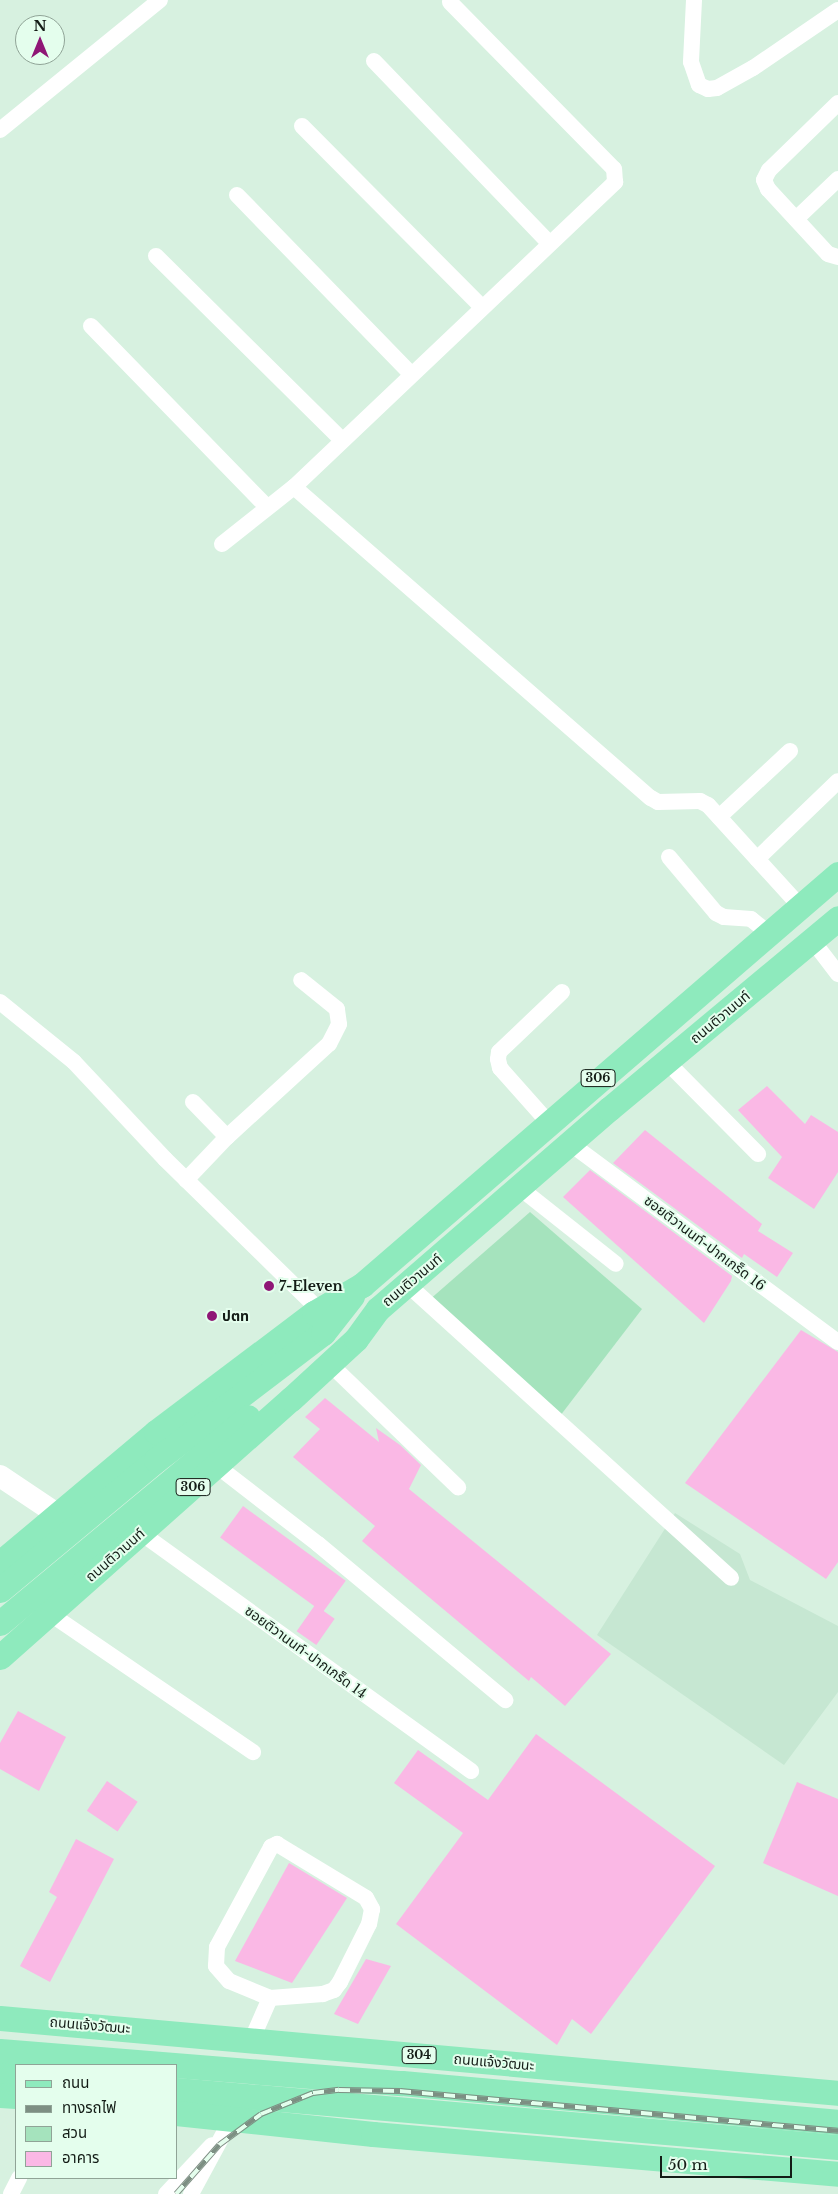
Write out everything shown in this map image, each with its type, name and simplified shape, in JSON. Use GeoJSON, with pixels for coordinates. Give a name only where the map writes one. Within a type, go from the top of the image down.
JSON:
{"type":"FeatureCollection","features":[{"type":"Feature","properties":{"kind":"main road","name":"ถนนติวานนท์"},"geometry":{"type":"LineString","coordinates":[[0,1563],[156,1432],[319,1310],[362,1285],[548,1122],[838,874]]}},
{"type":"Feature","properties":{"kind":"main road","name":"ถนนติวานนท์"},"geometry":{"type":"LineString","coordinates":[[0,1657],[330,1364],[356,1339],[378,1309],[666,1061],[838,918]]}},
{"type":"Feature","properties":{"kind":"main road","name":"306"},"geometry":{"type":"LineString","coordinates":[[0,1590],[156,1460],[323,1333],[362,1285]]}},
{"type":"Feature","properties":{"kind":"main road","name":"306"},"geometry":{"type":"LineString","coordinates":[[0,1623],[280,1391],[345,1331],[378,1309]]}},
{"type":"Feature","properties":{"kind":"main road","name":"ถนนแจ้งวัฒนะ"},"geometry":{"type":"LineString","coordinates":[[0,2018],[252,2039],[838,2093]]}},
{"type":"Feature","properties":{"kind":"main road"},"geometry":{"type":"LineString","coordinates":[[65,2064],[65,2058],[91,2025]]}},
{"type":"Feature","properties":{"kind":"main road","name":"ถนนแจ้งวัฒนะ"},"geometry":{"type":"LineString","coordinates":[[0,2051],[163,2064]]}},
{"type":"Feature","properties":{"kind":"main road","name":"ถนนแจ้งวัฒนะ"},"geometry":{"type":"LineString","coordinates":[[178,2065],[838,2122]]}},
{"type":"Feature","properties":{"kind":"main road"},"geometry":{"type":"LineString","coordinates":[[0,2075],[15,2077]]}},
{"type":"Feature","properties":{"kind":"main road"},"geometry":{"type":"LineString","coordinates":[[178,2090],[838,2147]]}},
{"type":"Feature","properties":{"kind":"main road"},"geometry":{"type":"LineString","coordinates":[[0,2095],[15,2096]]}},
{"type":"Feature","properties":{"kind":"main road"},"geometry":{"type":"LineString","coordinates":[[178,2114],[226,2128],[838,2174]]}},
{"type":"Feature","properties":{"kind":"street"},"geometry":{"type":"LineString","coordinates":[[0,130],[160,0]]}},
{"type":"Feature","properties":{"kind":"street"},"geometry":{"type":"LineString","coordinates":[[694,0],[691,62],[699,85],[708,89],[717,88],[753,68],[838,10]]}},
{"type":"Feature","properties":{"kind":"street"},"geometry":{"type":"LineString","coordinates":[[222,544],[294,487],[548,242],[615,182],[614,169],[450,2]]}},
{"type":"Feature","properties":{"kind":"street"},"geometry":{"type":"LineString","coordinates":[[374,61],[548,242]]}},
{"type":"Feature","properties":{"kind":"street"},"geometry":{"type":"LineString","coordinates":[[838,103],[769,170],[764,180],[768,189],[828,254],[838,257]]}},
{"type":"Feature","properties":{"kind":"street"},"geometry":{"type":"LineString","coordinates":[[302,126],[481,306]]}},
{"type":"Feature","properties":{"kind":"street"},"geometry":{"type":"LineString","coordinates":[[796,219],[838,179]]}},
{"type":"Feature","properties":{"kind":"street"},"geometry":{"type":"LineString","coordinates":[[236,195],[411,374]]}},
{"type":"Feature","properties":{"kind":"street"},"geometry":{"type":"LineString","coordinates":[[156,256],[342,440]]}},
{"type":"Feature","properties":{"kind":"street"},"geometry":{"type":"LineString","coordinates":[[91,326],[267,507]]}},
{"type":"Feature","properties":{"kind":"street"},"geometry":{"type":"LineString","coordinates":[[294,487],[651,798],[658,802],[700,801],[719,818],[800,906]]}},
{"type":"Feature","properties":{"kind":"street"},"geometry":{"type":"LineString","coordinates":[[719,818],[790,751]]}},
{"type":"Feature","properties":{"kind":"street"},"geometry":{"type":"LineString","coordinates":[[757,859],[838,781]]}},
{"type":"Feature","properties":{"kind":"street"},"geometry":{"type":"LineString","coordinates":[[669,857],[716,913],[724,917],[751,919],[768,933]]}},
{"type":"Feature","properties":{"kind":"street"},"geometry":{"type":"LineString","coordinates":[[812,940],[838,974]]}},
{"type":"Feature","properties":{"kind":"street"},"geometry":{"type":"LineString","coordinates":[[186,1180],[227,1136],[330,1044],[339,1024],[337,1009],[301,980]]}},
{"type":"Feature","properties":{"kind":"street"},"geometry":{"type":"LineString","coordinates":[[548,1122],[500,1068],[498,1059],[499,1052],[562,992]]}},
{"type":"Feature","properties":{"kind":"street"},"geometry":{"type":"LineString","coordinates":[[0,1002],[74,1062],[186,1180],[319,1310]]}},
{"type":"Feature","properties":{"kind":"street"},"geometry":{"type":"LineString","coordinates":[[666,1061],[758,1154]]}},
{"type":"Feature","properties":{"kind":"street"},"geometry":{"type":"LineString","coordinates":[[193,1102],[227,1136]]}},
{"type":"Feature","properties":{"kind":"street","name":"ซอยติวานนท์-ปากเกร็ด 16"},"geometry":{"type":"LineString","coordinates":[[571,1144],[838,1342]]}},
{"type":"Feature","properties":{"kind":"street"},"geometry":{"type":"LineString","coordinates":[[520,1188],[616,1264]]}},
{"type":"Feature","properties":{"kind":"street"},"geometry":{"type":"LineString","coordinates":[[408,1285],[731,1578]]}},
{"type":"Feature","properties":{"kind":"street"},"geometry":{"type":"LineString","coordinates":[[330,1364],[458,1487]]}},
{"type":"Feature","properties":{"kind":"street"},"geometry":{"type":"LineString","coordinates":[[217,1466],[318,1544],[505,1700]]}},
{"type":"Feature","properties":{"kind":"street"},"geometry":{"type":"LineString","coordinates":[[0,1476],[57,1514]]}},
{"type":"Feature","properties":{"kind":"street","name":"ซอยติวานนท์-ปากเกร็ด 14"},"geometry":{"type":"LineString","coordinates":[[141,1533],[471,1771]]}},
{"type":"Feature","properties":{"kind":"street"},"geometry":{"type":"LineString","coordinates":[[49,1613],[253,1752]]}},
{"type":"Feature","properties":{"kind":"street"},"geometry":{"type":"LineString","coordinates":[[277,1844],[366,1898],[372,1909],[369,1924],[334,1990],[323,1994],[270,1998],[229,1981],[216,1966],[215,1956],[271,1847],[277,1844]]}},
{"type":"Feature","properties":{"kind":"street"},"geometry":{"type":"LineString","coordinates":[[252,2039],[270,1998]]}},
{"type":"Feature","properties":{"kind":"street"},"geometry":{"type":"LineString","coordinates":[[166,2194],[226,2128]]}},
{"type":"Feature","properties":{"kind":"street"},"geometry":{"type":"LineString","coordinates":[[191,2194],[226,2128]]}},
{"type":"Feature","properties":{"kind":"street"},"geometry":{"type":"LineString","coordinates":[[11,2194],[18,2179]]}},
{"type":"Feature","properties":{"kind":"shaded area"},"geometry":{"type":"Polygon","coordinates":[[[675,1513],[740,1554],[750,1580],[838,1626],[838,1692],[784,1765],[597,1635],[675,1513]]]}},
{"type":"Feature","properties":{"kind":"green space"},"geometry":{"type":"Polygon","coordinates":[[[530,1212],[642,1309],[560,1416],[428,1301],[530,1212]]]}},
{"type":"Feature","properties":{"kind":"building"},"geometry":{"type":"Polygon","coordinates":[[[767,1086],[805,1124],[811,1115],[838,1132],[838,1172],[814,1209],[768,1178],[782,1157],[738,1110],[767,1086]]]}},
{"type":"Feature","properties":{"kind":"building"},"geometry":{"type":"Polygon","coordinates":[[[645,1130],[762,1224],[758,1231],[793,1253],[777,1277],[744,1254],[742,1258],[613,1163],[645,1130]]]}},
{"type":"Feature","properties":{"kind":"building"},"geometry":{"type":"Polygon","coordinates":[[[590,1170],[732,1276],[731,1281],[704,1323],[563,1197],[590,1170]]]}},
{"type":"Feature","properties":{"kind":"building"},"geometry":{"type":"Polygon","coordinates":[[[801,1330],[838,1352],[838,1562],[826,1579],[685,1483],[801,1330]]]}},
{"type":"Feature","properties":{"kind":"building"},"geometry":{"type":"Polygon","coordinates":[[[325,1398],[379,1442],[376,1428],[400,1445],[421,1465],[409,1489],[611,1654],[565,1706],[531,1677],[529,1681],[362,1541],[375,1526],[293,1457],[320,1429],[305,1417],[325,1398]]]}},
{"type":"Feature","properties":{"kind":"building"},"geometry":{"type":"Polygon","coordinates":[[[243,1506],[346,1581],[323,1612],[220,1538],[243,1506]]]}},
{"type":"Feature","properties":{"kind":"building"},"geometry":{"type":"Polygon","coordinates":[[[315,1605],[335,1619],[316,1645],[297,1631],[315,1605]]]}},
{"type":"Feature","properties":{"kind":"building"},"geometry":{"type":"Polygon","coordinates":[[[18,1711],[66,1737],[39,1791],[0,1769],[0,1743],[18,1711]]]}},
{"type":"Feature","properties":{"kind":"building"},"geometry":{"type":"Polygon","coordinates":[[[536,1734],[715,1866],[591,2034],[572,2019],[557,2045],[396,1924],[463,1833],[394,1783],[418,1750],[488,1800],[536,1734]]]}},
{"type":"Feature","properties":{"kind":"building"},"geometry":{"type":"Polygon","coordinates":[[[107,1781],[138,1802],[118,1832],[87,1811],[107,1781]]]}},
{"type":"Feature","properties":{"kind":"building"},"geometry":{"type":"Polygon","coordinates":[[[797,1782],[838,1799],[838,1896],[763,1863],[797,1782]]]}},
{"type":"Feature","properties":{"kind":"building"},"geometry":{"type":"Polygon","coordinates":[[[76,1839],[114,1859],[50,1982],[20,1966],[57,1897],[49,1892],[76,1839]]]}},
{"type":"Feature","properties":{"kind":"building"},"geometry":{"type":"Polygon","coordinates":[[[289,1863],[347,1898],[292,1983],[235,1961],[289,1863]]]}},
{"type":"Feature","properties":{"kind":"building"},"geometry":{"type":"Polygon","coordinates":[[[366,1959],[391,1966],[358,2024],[334,2014],[366,1959]]]}},
{"type":"Feature","properties":{"kind":"railway"},"geometry":{"type":"LineString","coordinates":[[176,2194],[219,2145],[261,2114],[313,2093],[339,2090],[400,2091],[838,2131]]}},
{"type":"Feature","properties":{"kind":"place","name":"7-Eleven"},"geometry":{"type":"Point","coordinates":[269,1286]}},
{"type":"Feature","properties":{"kind":"place","name":"ปตท"},"geometry":{"type":"Point","coordinates":[212,1316]}}]}
